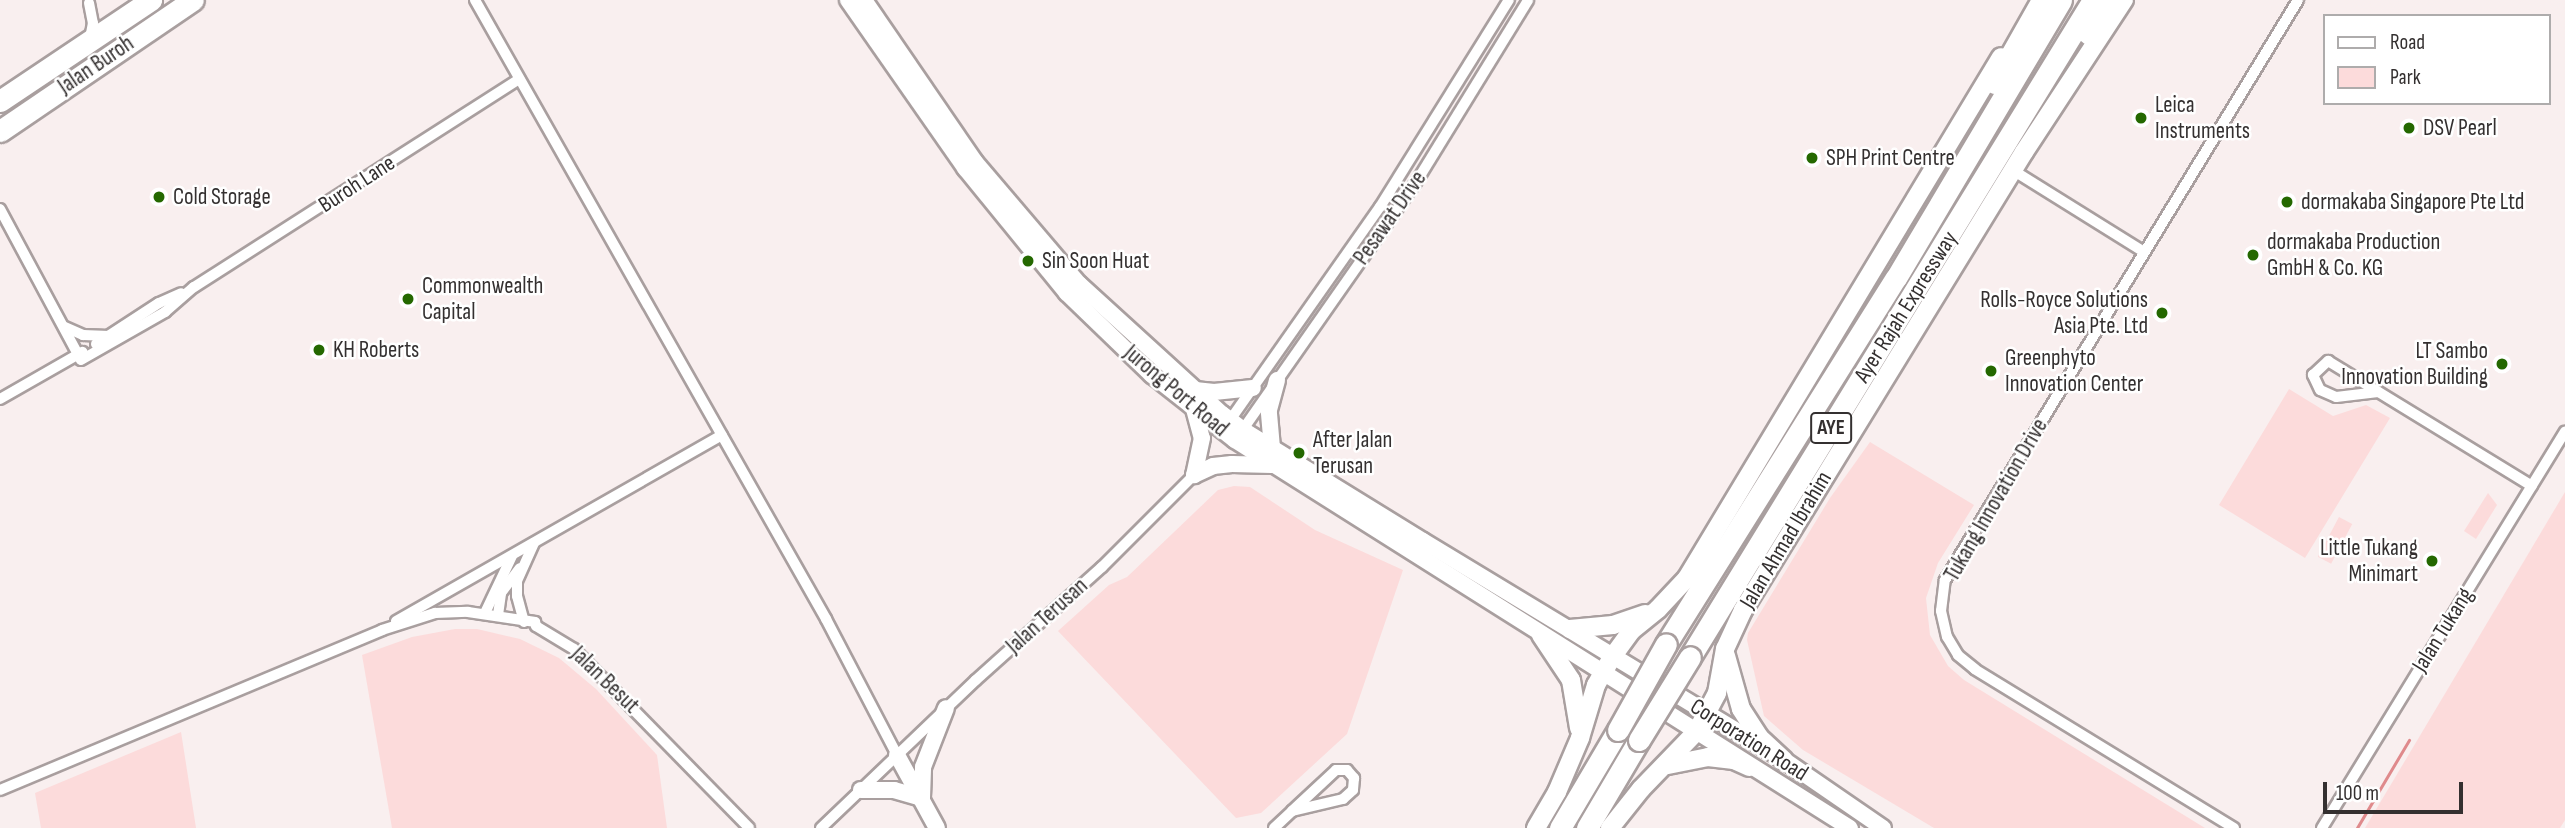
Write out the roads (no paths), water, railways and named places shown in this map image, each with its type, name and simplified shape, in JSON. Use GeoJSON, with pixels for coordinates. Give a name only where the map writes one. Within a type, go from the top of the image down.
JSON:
{"type":"FeatureCollection","features":[{"type":"Feature","properties":{"kind":"highway","name":"Jalan Buroh"},"geometry":{"type":"LineString","coordinates":[[0,101],[151,0]]}},
{"type":"Feature","properties":{"kind":"highway","name":"Jalan Buroh"},"geometry":{"type":"LineString","coordinates":[[0,131],[193,0]]}},
{"type":"Feature","properties":{"kind":"highway"},"geometry":{"type":"LineString","coordinates":[[1938,203],[1938,187],[1948,167],[2042,0]]}},
{"type":"Feature","properties":{"kind":"highway","name":"Ayer Rajah Expressway"},"geometry":{"type":"LineString","coordinates":[[1560,828],[1666,644],[1889,290],[1938,203],[2061,0]]}},
{"type":"Feature","properties":{"kind":"highway","name":"Ayer Rajah Expressway"},"geometry":{"type":"LineString","coordinates":[[1587,828],[2094,0]]}},
{"type":"Feature","properties":{"kind":"highway"},"geometry":{"type":"LineString","coordinates":[[1973,199],[2042,105],[2111,0]]}},
{"type":"Feature","properties":{"kind":"main road","name":"Jurong Port Road"},"geometry":{"type":"LineString","coordinates":[[848,0],[965,168],[1067,293],[1152,375],[1194,409],[1272,448],[1570,629],[1608,664]]}},
{"type":"Feature","properties":{"kind":"main road","name":"Jurong Port Road"},"geometry":{"type":"LineString","coordinates":[[864,0],[975,162],[1070,273],[1195,390],[1233,430],[1275,465],[1541,635],[1608,664]]}},
{"type":"Feature","properties":{"kind":"main road"},"geometry":{"type":"LineString","coordinates":[[1536,828],[1557,792],[1580,738],[1588,705],[1608,664],[1632,631],[1658,609],[1687,578],[1985,78],[2042,0]]}},
{"type":"Feature","properties":{"kind":"main road","name":"Jalan Ahmad Ibrahim"},"geometry":{"type":"LineString","coordinates":[[1610,828],[1642,789],[1698,731],[1717,693],[1725,649],[1743,610],[2014,171],[2124,0]]}},
{"type":"Feature","properties":{"kind":"main road"},"geometry":{"type":"LineString","coordinates":[[1272,448],[1269,410],[1277,380]]}},
{"type":"Feature","properties":{"kind":"main road"},"geometry":{"type":"LineString","coordinates":[[1195,390],[1214,392],[1253,388]]}},
{"type":"Feature","properties":{"kind":"main road"},"geometry":{"type":"LineString","coordinates":[[1194,409],[1202,438],[1202,468]]}},
{"type":"Feature","properties":{"kind":"main road"},"geometry":{"type":"LineString","coordinates":[[1202,468],[1233,430]]}},
{"type":"Feature","properties":{"kind":"main road"},"geometry":{"type":"LineString","coordinates":[[1202,468],[1240,463],[1275,465]]}},
{"type":"Feature","properties":{"kind":"main road"},"geometry":{"type":"LineString","coordinates":[[1570,629],[1617,624],[1658,609]]}},
{"type":"Feature","properties":{"kind":"main road"},"geometry":{"type":"LineString","coordinates":[[1541,635],[1566,668],[1571,680],[1580,738]]}},
{"type":"Feature","properties":{"kind":"main road"},"geometry":{"type":"LineString","coordinates":[[1725,649],[1741,709],[1759,737],[1784,760]]}},
{"type":"Feature","properties":{"kind":"main road","name":"Corporation Road"},"geometry":{"type":"LineString","coordinates":[[1608,664],[1708,713],[1784,760],[1884,828]]}},
{"type":"Feature","properties":{"kind":"main road","name":"Corporation Road"},"geometry":{"type":"LineString","coordinates":[[1608,664],[1698,731],[1850,828]]}},
{"type":"Feature","properties":{"kind":"main road"},"geometry":{"type":"LineString","coordinates":[[922,798],[923,767],[946,708]]}},
{"type":"Feature","properties":{"kind":"main road"},"geometry":{"type":"LineString","coordinates":[[897,755],[937,828]]}},
{"type":"Feature","properties":{"kind":"main road"},"geometry":{"type":"LineString","coordinates":[[1668,765],[1709,757],[1734,760],[1750,766]]}},
{"type":"Feature","properties":{"kind":"main road"},"geometry":{"type":"LineString","coordinates":[[861,790],[894,790],[922,798]]}},
{"type":"Feature","properties":{"kind":"street"},"geometry":{"type":"LineString","coordinates":[[475,0],[827,619],[897,755]]}},
{"type":"Feature","properties":{"kind":"street","name":"Pesawat Drive"},"geometry":{"type":"LineString","coordinates":[[1233,430],[1253,388],[1380,207],[1509,0]]}},
{"type":"Feature","properties":{"kind":"street","name":"Pesawat Drive"},"geometry":{"type":"LineString","coordinates":[[1233,430],[1277,380],[1415,184],[1528,0]]}},
{"type":"Feature","properties":{"kind":"street","name":"Tukang Innovation Drive"},"geometry":{"type":"LineString","coordinates":[[2234,828],[1975,669],[1958,655],[1947,637],[1941,611],[1945,580],[2298,0]]}},
{"type":"Feature","properties":{"kind":"street"},"geometry":{"type":"LineString","coordinates":[[89,2],[111,25]]}},
{"type":"Feature","properties":{"kind":"street"},"geometry":{"type":"LineString","coordinates":[[89,2],[93,23],[90,40]]}},
{"type":"Feature","properties":{"kind":"street","name":"Buroh Lane"},"geometry":{"type":"LineString","coordinates":[[162,308],[519,79]]}},
{"type":"Feature","properties":{"kind":"street"},"geometry":{"type":"LineString","coordinates":[[2014,171],[2144,252]]}},
{"type":"Feature","properties":{"kind":"street"},"geometry":{"type":"LineString","coordinates":[[0,209],[78,358]]}},
{"type":"Feature","properties":{"kind":"street"},"geometry":{"type":"LineString","coordinates":[[78,358],[109,336],[162,308]]}},
{"type":"Feature","properties":{"kind":"street"},"geometry":{"type":"LineString","coordinates":[[0,399],[78,358],[162,308]]}},
{"type":"Feature","properties":{"kind":"street"},"geometry":{"type":"LineString","coordinates":[[63,326],[83,335],[109,336]]}},
{"type":"Feature","properties":{"kind":"street"},"geometry":{"type":"LineString","coordinates":[[2378,392],[2336,397],[2320,390],[2313,376],[2328,360],[2532,486]]}},
{"type":"Feature","properties":{"kind":"street","name":"Jalan Tukang"},"geometry":{"type":"LineString","coordinates":[[2322,828],[2565,432]]}},
{"type":"Feature","properties":{"kind":"street","name":"Jalan Besut"},"geometry":{"type":"LineString","coordinates":[[382,630],[455,585],[722,435]]}},
{"type":"Feature","properties":{"kind":"street","name":"Jalan Terusan"},"geometry":{"type":"LineString","coordinates":[[821,828],[946,708],[1102,567],[1202,468]]}},
{"type":"Feature","properties":{"kind":"street"},"geometry":{"type":"LineString","coordinates":[[498,615],[501,593],[522,566],[534,543]]}},
{"type":"Feature","properties":{"kind":"street"},"geometry":{"type":"LineString","coordinates":[[485,613],[512,555]]}},
{"type":"Feature","properties":{"kind":"street"},"geometry":{"type":"LineString","coordinates":[[522,566],[517,596],[524,622]]}},
{"type":"Feature","properties":{"kind":"street","name":"Jalan Besut"},"geometry":{"type":"LineString","coordinates":[[0,790],[382,630],[435,613],[485,613],[536,622],[536,626],[560,638],[583,656],[750,828]]}},
{"type":"Feature","properties":{"kind":"street"},"geometry":{"type":"LineString","coordinates":[[1274,828],[1292,811],[1336,770],[1347,770],[1354,778],[1353,790],[1343,799],[1292,811]]}},
{"type":"Feature","properties":{"kind":"waterway"},"geometry":{"type":"LineString","coordinates":[[2357,828],[2409,740]]}},
{"type":"Feature","properties":{"kind":"place","name":"Leica Instruments"},"geometry":{"type":"Point","coordinates":[2141,118]}},
{"type":"Feature","properties":{"kind":"place","name":"DSV Pearl"},"geometry":{"type":"Point","coordinates":[2409,128]}},
{"type":"Feature","properties":{"kind":"place","name":"SPH Print Centre"},"geometry":{"type":"Point","coordinates":[1812,158]}},
{"type":"Feature","properties":{"kind":"place","name":"Cold Storage"},"geometry":{"type":"Point","coordinates":[159,197]}},
{"type":"Feature","properties":{"kind":"place","name":"dormakaba Singapore Pte Ltd"},"geometry":{"type":"Point","coordinates":[2287,202]}},
{"type":"Feature","properties":{"kind":"place","name":"dormakaba Production GmbH & Co. KG"},"geometry":{"type":"Point","coordinates":[2253,255]}},
{"type":"Feature","properties":{"kind":"place","name":"Sin Soon Huat"},"geometry":{"type":"Point","coordinates":[1028,261]}},
{"type":"Feature","properties":{"kind":"place","name":"Commonwealth Capital"},"geometry":{"type":"Point","coordinates":[408,299]}},
{"type":"Feature","properties":{"kind":"place","name":"Rolls-Royce Solutions Asia Pte. Ltd"},"geometry":{"type":"Point","coordinates":[2162,313]}},
{"type":"Feature","properties":{"kind":"place","name":"KH Roberts"},"geometry":{"type":"Point","coordinates":[319,350]}},
{"type":"Feature","properties":{"kind":"place","name":"LT Sambo Innovation Building"},"geometry":{"type":"Point","coordinates":[2502,364]}},
{"type":"Feature","properties":{"kind":"place","name":"Greenphyto Innovation Center"},"geometry":{"type":"Point","coordinates":[1991,371]}},
{"type":"Feature","properties":{"kind":"place","name":"After Jalan Terusan"},"geometry":{"type":"Point","coordinates":[1299,453]}},
{"type":"Feature","properties":{"kind":"place","name":"Little Tukang Minimart"},"geometry":{"type":"Point","coordinates":[2432,561]}}]}
